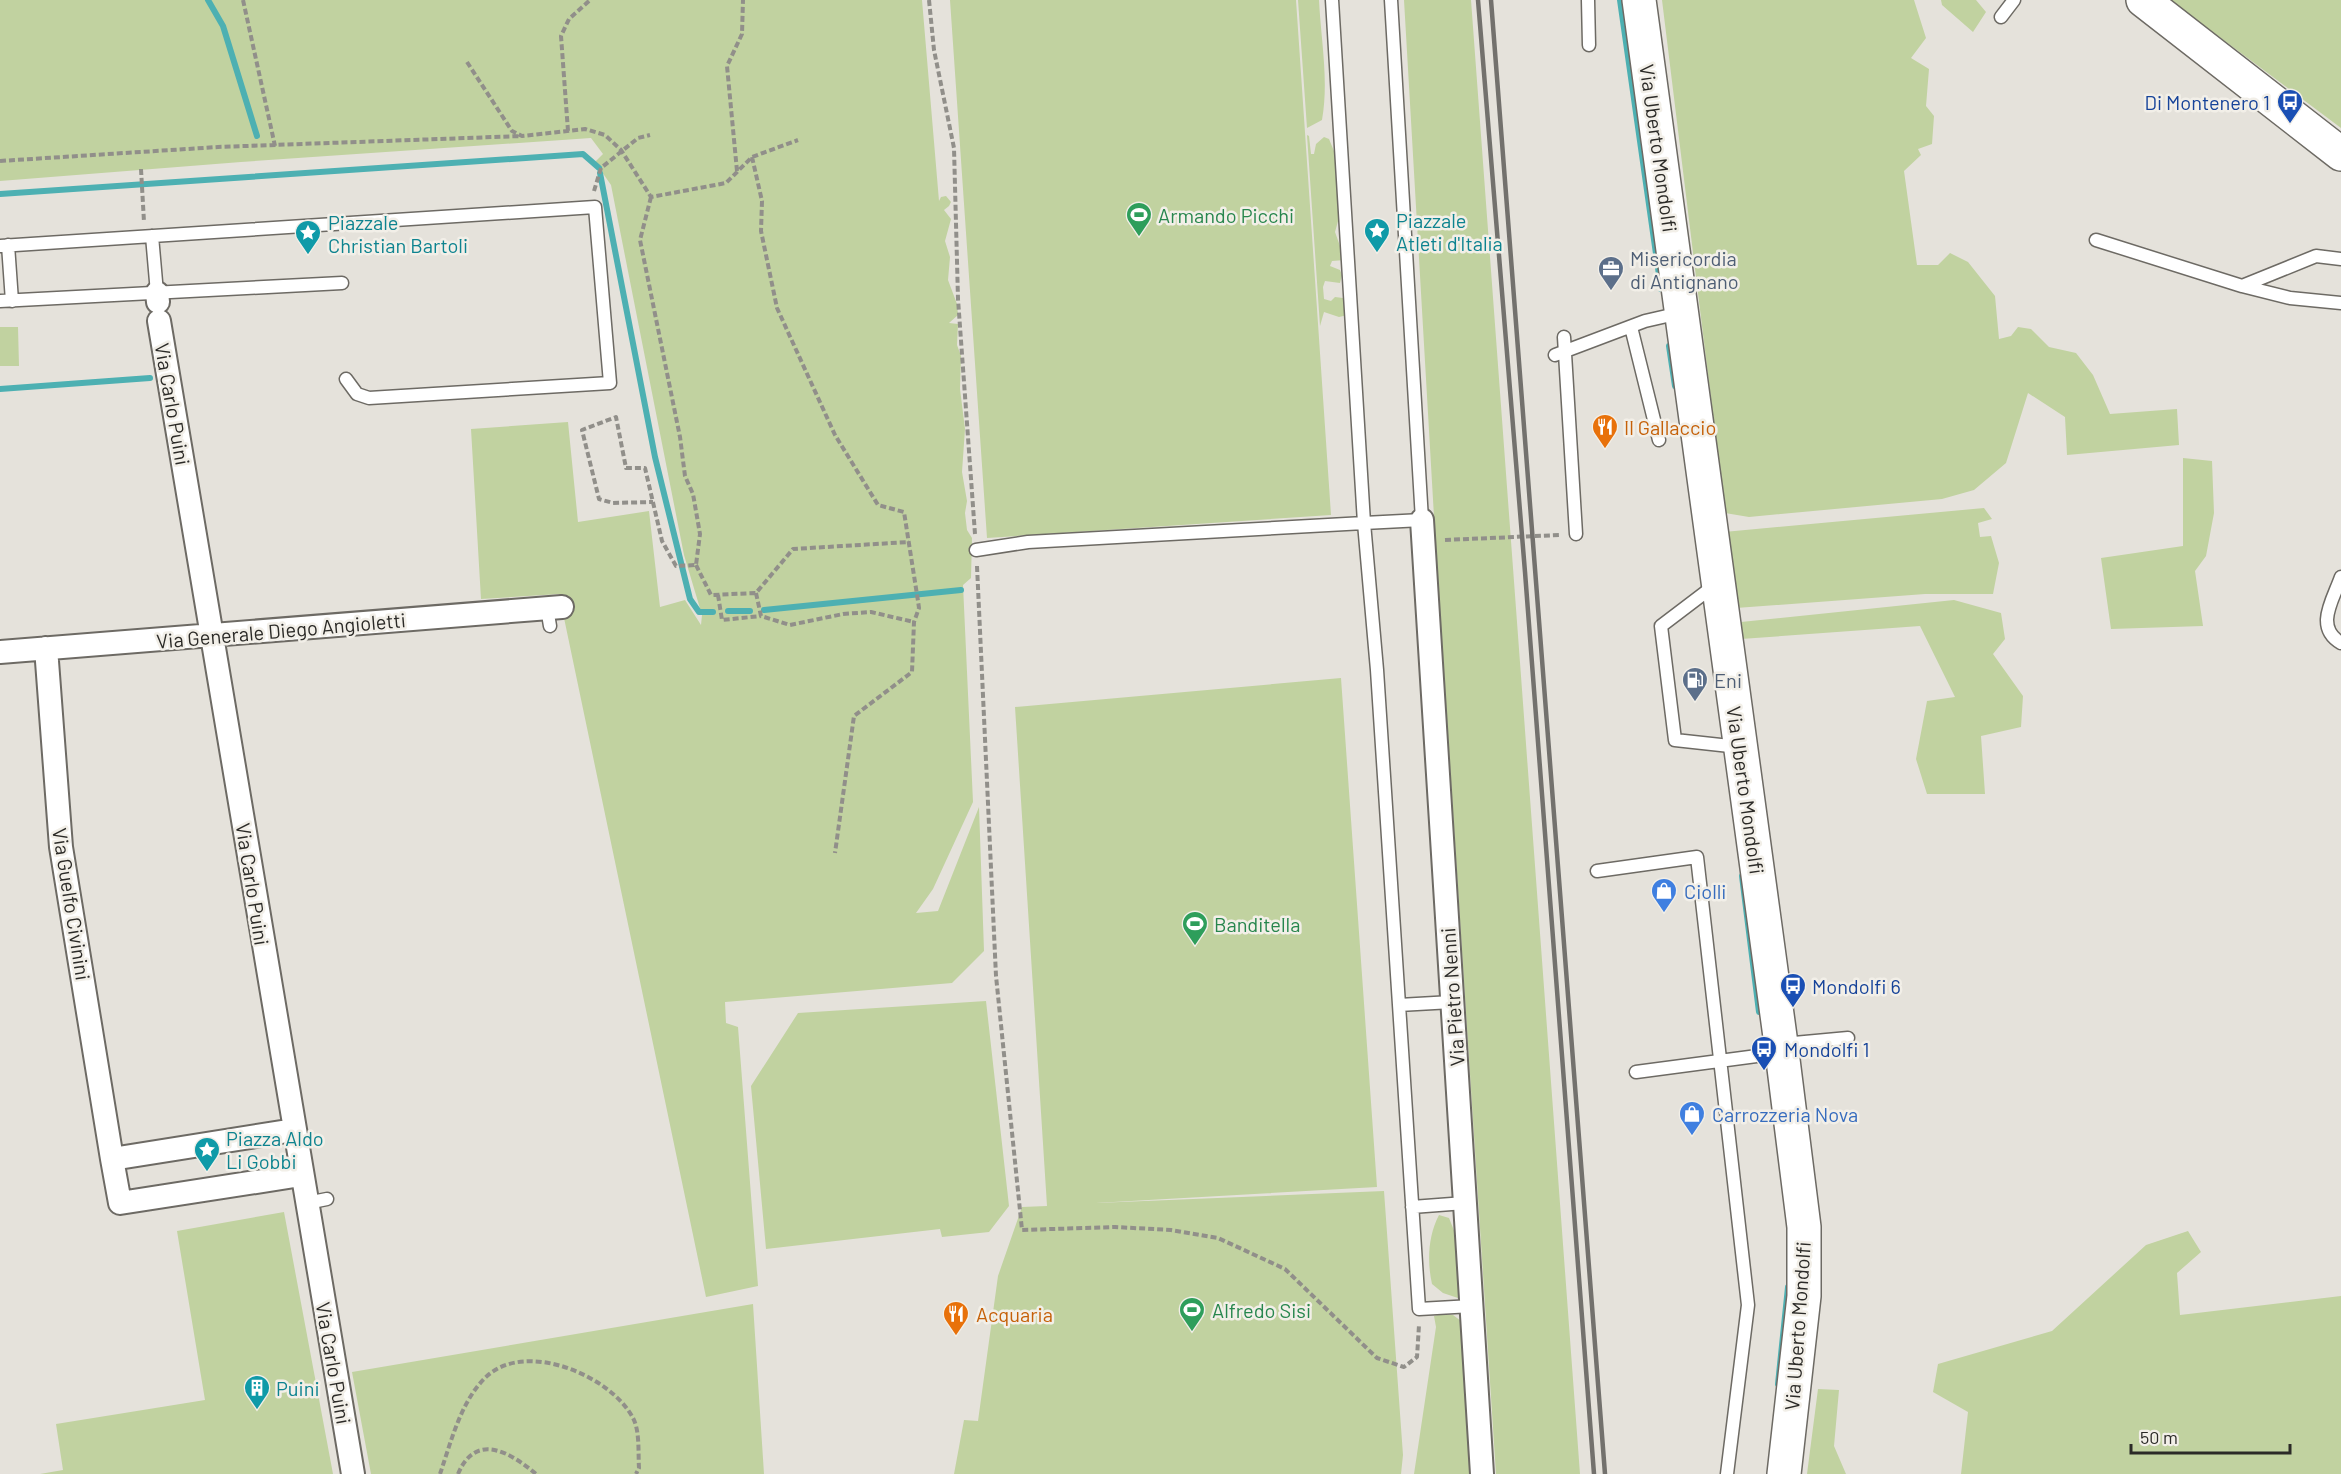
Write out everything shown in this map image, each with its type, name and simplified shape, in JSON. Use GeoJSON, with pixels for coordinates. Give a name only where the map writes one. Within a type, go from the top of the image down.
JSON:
{"type":"FeatureCollection","features":[{"type":"Feature","properties":{"kind":"main road","name":"Via Uberto Mondolfi"},"geometry":{"type":"LineString","coordinates":[[1639,0],[1804,1227],[1804,1296],[1784,1474]]}},
{"type":"Feature","properties":{"kind":"main road"},"geometry":{"type":"LineString","coordinates":[[2143,0],[2341,154]]}},
{"type":"Feature","properties":{"kind":"street","name":"Via Carlo Puini"},"geometry":{"type":"LineString","coordinates":[[158,305],[301,1175],[317,1201],[353,1474]]}},
{"type":"Feature","properties":{"kind":"street","name":"Via Pietro Nenni"},"geometry":{"type":"LineString","coordinates":[[1423,531],[1482,1474]]}},
{"type":"Feature","properties":{"kind":"street","name":"Via Generale Diego Angioletti"},"geometry":{"type":"LineString","coordinates":[[0,652],[212,635],[553,614]]}},
{"type":"Feature","properties":{"kind":"street","name":"Via Guelfo Civinini"},"geometry":{"type":"LineString","coordinates":[[46,648],[61,847],[112,1159]]}},
{"type":"Feature","properties":{"kind":"street"},"geometry":{"type":"LineString","coordinates":[[294,1130],[112,1159],[120,1203],[301,1175]]}},
{"type":"Feature","properties":{"kind":"lane"},"geometry":{"type":"LineString","coordinates":[[1332,0],[1364,523],[1377,670],[1419,1309],[1472,1306]]}},
{"type":"Feature","properties":{"kind":"lane"},"geometry":{"type":"LineString","coordinates":[[976,550],[1028,542],[1364,523],[1423,531],[1391,0]]}},
{"type":"Feature","properties":{"kind":"lane"},"geometry":{"type":"LineString","coordinates":[[1588,0],[1589,45]]}},
{"type":"Feature","properties":{"kind":"lane"},"geometry":{"type":"LineString","coordinates":[[2001,17],[2014,0]]}},
{"type":"Feature","properties":{"kind":"lane"},"geometry":{"type":"LineString","coordinates":[[342,283],[158,305],[6,301],[4,246],[595,207],[610,383],[369,398],[357,394],[346,379]]}},
{"type":"Feature","properties":{"kind":"lane"},"geometry":{"type":"LineString","coordinates":[[152,236],[158,305]]}},
{"type":"Feature","properties":{"kind":"lane"},"geometry":{"type":"LineString","coordinates":[[2096,240],[2242,286],[2290,298],[2341,303]]}},
{"type":"Feature","properties":{"kind":"lane"},"geometry":{"type":"LineString","coordinates":[[2242,286],[2316,256],[2341,259]]}},
{"type":"Feature","properties":{"kind":"lane"},"geometry":{"type":"LineString","coordinates":[[1643,308],[1645,321]]}},
{"type":"Feature","properties":{"kind":"lane"},"geometry":{"type":"LineString","coordinates":[[1560,354],[1645,321],[1682,312]]}},
{"type":"Feature","properties":{"kind":"lane"},"geometry":{"type":"LineString","coordinates":[[1631,327],[1659,440]]}},
{"type":"Feature","properties":{"kind":"lane"},"geometry":{"type":"LineString","coordinates":[[1564,337],[1560,354],[1576,534]]}},
{"type":"Feature","properties":{"kind":"lane"},"geometry":{"type":"LineString","coordinates":[[2341,577],[2327,615],[2326,626],[2333,638],[2341,643]]}},
{"type":"Feature","properties":{"kind":"lane"},"geometry":{"type":"LineString","coordinates":[[1718,582],[1661,626],[1675,740],[1740,747]]}},
{"type":"Feature","properties":{"kind":"lane"},"geometry":{"type":"LineString","coordinates":[[1597,871],[1697,857],[1748,1305],[1727,1474]]}},
{"type":"Feature","properties":{"kind":"lane"},"geometry":{"type":"LineString","coordinates":[[1399,1005],[1452,1002]]}},
{"type":"Feature","properties":{"kind":"lane"},"geometry":{"type":"LineString","coordinates":[[1636,1072],[1720,1061],[1848,1038]]}},
{"type":"Feature","properties":{"kind":"lane"},"geometry":{"type":"LineString","coordinates":[[1412,1207],[1465,1203]]}},
{"type":"Feature","properties":{"kind":"path"},"geometry":{"type":"LineString","coordinates":[[243,0],[275,146]]}},
{"type":"Feature","properties":{"kind":"path"},"geometry":{"type":"LineString","coordinates":[[568,131],[561,36],[569,19],[590,0]]}},
{"type":"Feature","properties":{"kind":"path"},"geometry":{"type":"LineString","coordinates":[[738,171],[727,66],[742,34],[743,0]]}},
{"type":"Feature","properties":{"kind":"path"},"geometry":{"type":"LineString","coordinates":[[928,0],[934,50],[954,148],[958,300],[976,550],[996,976],[1022,1230],[1115,1227],[1171,1230],[1218,1238],[1285,1269],[1377,1358],[1404,1367],[1417,1357],[1419,1309]]}},
{"type":"Feature","properties":{"kind":"path"},"geometry":{"type":"LineString","coordinates":[[467,62],[512,131],[522,136]]}},
{"type":"Feature","properties":{"kind":"path"},"geometry":{"type":"LineString","coordinates":[[0,161],[218,147],[522,136],[585,129],[605,135],[621,150],[651,197],[640,240],[680,437],[685,476],[693,494],[700,534],[694,565],[711,595],[756,593],[793,549],[909,542]]}},
{"type":"Feature","properties":{"kind":"path"},"geometry":{"type":"LineString","coordinates":[[595,207],[594,192],[599,170],[638,138],[650,135]]}},
{"type":"Feature","properties":{"kind":"path"},"geometry":{"type":"LineString","coordinates":[[651,197],[726,183],[752,157],[798,140]]}},
{"type":"Feature","properties":{"kind":"path"},"geometry":{"type":"LineString","coordinates":[[752,157],[762,201],[761,231],[777,308],[835,435],[878,505],[904,512],[919,608],[915,622],[912,672],[854,716],[835,853]]}},
{"type":"Feature","properties":{"kind":"path"},"geometry":{"type":"LineString","coordinates":[[141,172],[143,204]]}},
{"type":"Feature","properties":{"kind":"path"},"geometry":{"type":"LineString","coordinates":[[653,502],[613,503],[599,499],[582,430],[616,417],[626,468],[645,468],[653,502],[662,541],[676,567],[694,565]]}},
{"type":"Feature","properties":{"kind":"path"},"geometry":{"type":"LineString","coordinates":[[1423,531],[1542,536]]}},
{"type":"Feature","properties":{"kind":"path"},"geometry":{"type":"LineString","coordinates":[[756,593],[761,616]]}},
{"type":"Feature","properties":{"kind":"path"},"geometry":{"type":"LineString","coordinates":[[718,595],[722,620],[761,616],[790,625],[843,614],[871,612],[915,622]]}},
{"type":"Feature","properties":{"kind":"path"},"geometry":{"type":"LineString","coordinates":[[440,1474],[455,1430],[477,1386],[501,1366],[517,1363],[554,1364],[573,1368],[610,1391],[627,1407],[635,1421],[639,1468],[636,1474]]}},
{"type":"Feature","properties":{"kind":"path"},"geometry":{"type":"LineString","coordinates":[[458,1474],[467,1459],[479,1452],[492,1449],[505,1452],[518,1459],[536,1474]]}},
{"type":"Feature","properties":{"kind":"path"},"geometry":{"type":"LineString","coordinates":[[639,1468],[644,1474]]}},
{"type":"Feature","properties":{"kind":"green space"},"geometry":{"type":"Polygon","coordinates":[[[0,0],[922,0],[939,201],[941,197],[946,196],[951,202],[944,210],[951,219],[945,241],[950,257],[948,280],[957,304],[958,315],[949,323],[958,324],[957,345],[961,356],[960,389],[965,429],[962,472],[967,501],[965,513],[967,530],[972,538],[971,578],[963,585],[973,802],[933,889],[916,913],[938,911],[979,807],[984,951],[952,983],[725,1002],[726,1023],[738,1027],[758,1286],[706,1297],[559,594],[481,599],[471,429],[568,422],[578,522],[649,511],[660,607],[685,600],[701,625],[702,615],[684,555],[611,185],[595,162],[603,154],[591,138],[0,181],[0,0]]]}},
{"type":"Feature","properties":{"kind":"green space","name":"Armando Picchi"},"geometry":{"type":"Polygon","coordinates":[[[950,0],[1296,0],[1331,515],[987,538],[950,0]]]}},
{"type":"Feature","properties":{"kind":"green space"},"geometry":{"type":"Polygon","coordinates":[[[1298,0],[1319,0],[1324,60],[1325,90],[1322,120],[1307,128],[1298,0]]]}},
{"type":"Feature","properties":{"kind":"green space"},"geometry":{"type":"Polygon","coordinates":[[[1404,0],[1471,0],[1580,1474],[1496,1474],[1436,551],[1404,0]]]}},
{"type":"Feature","properties":{"kind":"green space"},"geometry":{"type":"Polygon","coordinates":[[[1662,0],[1914,0],[1926,38],[1911,58],[1929,69],[1926,106],[1934,116],[1932,144],[1918,149],[1921,155],[1904,171],[1917,265],[1938,265],[1950,253],[1968,262],[1995,296],[1999,339],[2011,336],[2018,327],[2031,329],[2049,347],[2076,353],[2093,375],[2110,414],[2177,409],[2179,445],[2067,455],[2065,417],[2028,393],[2006,463],[1974,490],[1942,499],[1749,517],[1725,513],[1662,0]]]}},
{"type":"Feature","properties":{"kind":"green space"},"geometry":{"type":"Polygon","coordinates":[[[1941,0],[1976,0],[1986,12],[1973,32],[1942,5],[1941,0]]]}},
{"type":"Feature","properties":{"kind":"green space"},"geometry":{"type":"Polygon","coordinates":[[[2170,0],[2341,0],[2341,128],[2170,0]]]}},
{"type":"Feature","properties":{"kind":"green space"},"geometry":{"type":"Polygon","coordinates":[[[1307,135],[1311,154],[1314,154],[1316,144],[1324,137],[1329,139],[1339,170],[1340,214],[1335,232],[1345,260],[1332,261],[1330,266],[1340,270],[1342,275],[1340,283],[1325,281],[1324,299],[1331,301],[1335,297],[1343,298],[1354,306],[1352,314],[1339,317],[1324,312],[1320,326],[1307,135]]]}},
{"type":"Feature","properties":{"kind":"green space"},"geometry":{"type":"Polygon","coordinates":[[[0,327],[18,327],[19,366],[0,366],[0,327]]]}},
{"type":"Feature","properties":{"kind":"green space"},"geometry":{"type":"Polygon","coordinates":[[[2183,458],[2212,461],[2214,513],[2206,556],[2195,571],[2203,626],[2111,629],[2101,558],[2183,546],[2183,458]]]}},
{"type":"Feature","properties":{"kind":"green space"},"geometry":{"type":"Polygon","coordinates":[[[1984,508],[1992,519],[1978,523],[1980,537],[1991,536],[1999,563],[1993,594],[1925,594],[1736,608],[1724,532],[1984,508]]]}},
{"type":"Feature","properties":{"kind":"green space"},"geometry":{"type":"Polygon","coordinates":[[[1954,600],[2001,613],[2005,639],[1993,654],[2023,696],[2021,727],[1981,736],[1985,794],[1927,794],[1916,759],[1927,701],[1955,697],[1920,626],[1741,639],[1741,622],[1954,600]]]}},
{"type":"Feature","properties":{"kind":"green space"},"geometry":{"type":"Polygon","coordinates":[[[1341,678],[1377,1187],[1096,1203],[1384,1191],[1403,1455],[1401,1474],[954,1474],[964,1420],[978,1421],[998,1276],[1022,1207],[1047,1206],[1015,707],[1341,678]]]}},
{"type":"Feature","properties":{"kind":"green space"},"geometry":{"type":"Polygon","coordinates":[[[986,1001],[1009,1206],[989,1232],[942,1237],[940,1229],[766,1249],[751,1086],[798,1013],[986,1001]]]}},
{"type":"Feature","properties":{"kind":"green space"},"geometry":{"type":"Polygon","coordinates":[[[284,1212],[333,1474],[40,1474],[63,1470],[56,1424],[205,1400],[177,1231],[284,1212]]]}},
{"type":"Feature","properties":{"kind":"green space"},"geometry":{"type":"Polygon","coordinates":[[[1439,1215],[1449,1218],[1455,1233],[1461,1299],[1443,1293],[1432,1284],[1429,1249],[1439,1215]]]}},
{"type":"Feature","properties":{"kind":"green space"},"geometry":{"type":"Polygon","coordinates":[[[2188,1231],[2201,1252],[2177,1273],[2180,1315],[2341,1296],[2341,1474],[1961,1474],[1968,1412],[1933,1392],[1938,1364],[2052,1331],[2146,1245],[2188,1231]]]}},
{"type":"Feature","properties":{"kind":"green space"},"geometry":{"type":"Polygon","coordinates":[[[753,1304],[764,1474],[371,1474],[352,1372],[753,1304]]]}},
{"type":"Feature","properties":{"kind":"green space"},"geometry":{"type":"Polygon","coordinates":[[[1453,1315],[1461,1321],[1472,1474],[1414,1474],[1436,1327],[1434,1316],[1453,1315]]]}},
{"type":"Feature","properties":{"kind":"green space"},"geometry":{"type":"Polygon","coordinates":[[[1818,1389],[1839,1390],[1834,1446],[1846,1474],[1807,1474],[1818,1389]]]}},
{"type":"Feature","properties":{"kind":"waterway"},"geometry":{"type":"LineString","coordinates":[[208,0],[223,26],[257,136]]}},
{"type":"Feature","properties":{"kind":"waterway"},"geometry":{"type":"LineString","coordinates":[[1620,0],[1661,289]]}},
{"type":"Feature","properties":{"kind":"waterway"},"geometry":{"type":"LineString","coordinates":[[0,194],[583,154],[599,168]]}},
{"type":"Feature","properties":{"kind":"waterway"},"geometry":{"type":"LineString","coordinates":[[600,173],[655,457],[690,599],[699,612],[713,612]]}},
{"type":"Feature","properties":{"kind":"waterway"},"geometry":{"type":"LineString","coordinates":[[1669,346],[1675,386]]}},
{"type":"Feature","properties":{"kind":"waterway"},"geometry":{"type":"LineString","coordinates":[[0,389],[150,378]]}},
{"type":"Feature","properties":{"kind":"waterway"},"geometry":{"type":"LineString","coordinates":[[764,610],[961,590]]}},
{"type":"Feature","properties":{"kind":"waterway"},"geometry":{"type":"LineString","coordinates":[[728,611],[750,611]]}},
{"type":"Feature","properties":{"kind":"waterway"},"geometry":{"type":"LineString","coordinates":[[1742,876],[1759,1012]]}},
{"type":"Feature","properties":{"kind":"waterway"},"geometry":{"type":"LineString","coordinates":[[1778,1384],[1788,1287]]}},
{"type":"Feature","properties":{"kind":"railway"},"geometry":{"type":"LineString","coordinates":[[1478,0],[1525,572],[1594,1474]]}},
{"type":"Feature","properties":{"kind":"railway"},"geometry":{"type":"LineString","coordinates":[[1491,0],[1605,1474]]}},
{"type":"Feature","properties":{"kind":"place","name":"Di Montenero 1"},"geometry":{"type":"Point","coordinates":[2290,125]}},
{"type":"Feature","properties":{"kind":"place","name":"Armando Picchi"},"geometry":{"type":"Point","coordinates":[1139,238]}},
{"type":"Feature","properties":{"kind":"place","name":"Piazzale Atleti d'Italia"},"geometry":{"type":"Point","coordinates":[1377,254]}},
{"type":"Feature","properties":{"kind":"place","name":"Piazzale Christian Bartoli"},"geometry":{"type":"Point","coordinates":[308,256]}},
{"type":"Feature","properties":{"kind":"place","name":"Misericordia di Antignano"},"geometry":{"type":"Point","coordinates":[1611,292]}},
{"type":"Feature","properties":{"kind":"place","name":"Il Gallaccio"},"geometry":{"type":"Point","coordinates":[1605,450]}},
{"type":"Feature","properties":{"kind":"place","name":"Eni"},"geometry":{"type":"Point","coordinates":[1695,703]}},
{"type":"Feature","properties":{"kind":"place","name":"Ciolli"},"geometry":{"type":"Point","coordinates":[1664,914]}},
{"type":"Feature","properties":{"kind":"place","name":"Banditella"},"geometry":{"type":"Point","coordinates":[1195,947]}},
{"type":"Feature","properties":{"kind":"place","name":"Mondolfi 6"},"geometry":{"type":"Point","coordinates":[1793,1009]}},
{"type":"Feature","properties":{"kind":"place","name":"Mondolfi 1"},"geometry":{"type":"Point","coordinates":[1764,1072]}},
{"type":"Feature","properties":{"kind":"place","name":"Carrozzeria Nova"},"geometry":{"type":"Point","coordinates":[1692,1137]}},
{"type":"Feature","properties":{"kind":"place","name":"Piazza Aldo Li Gobbi"},"geometry":{"type":"Point","coordinates":[207,1173]}},
{"type":"Feature","properties":{"kind":"place","name":"Alfredo Sisi"},"geometry":{"type":"Point","coordinates":[1192,1333]}},
{"type":"Feature","properties":{"kind":"place","name":"Acquaria"},"geometry":{"type":"Point","coordinates":[956,1337]}},
{"type":"Feature","properties":{"kind":"place","name":"Puini"},"geometry":{"type":"Point","coordinates":[257,1411]}}]}
